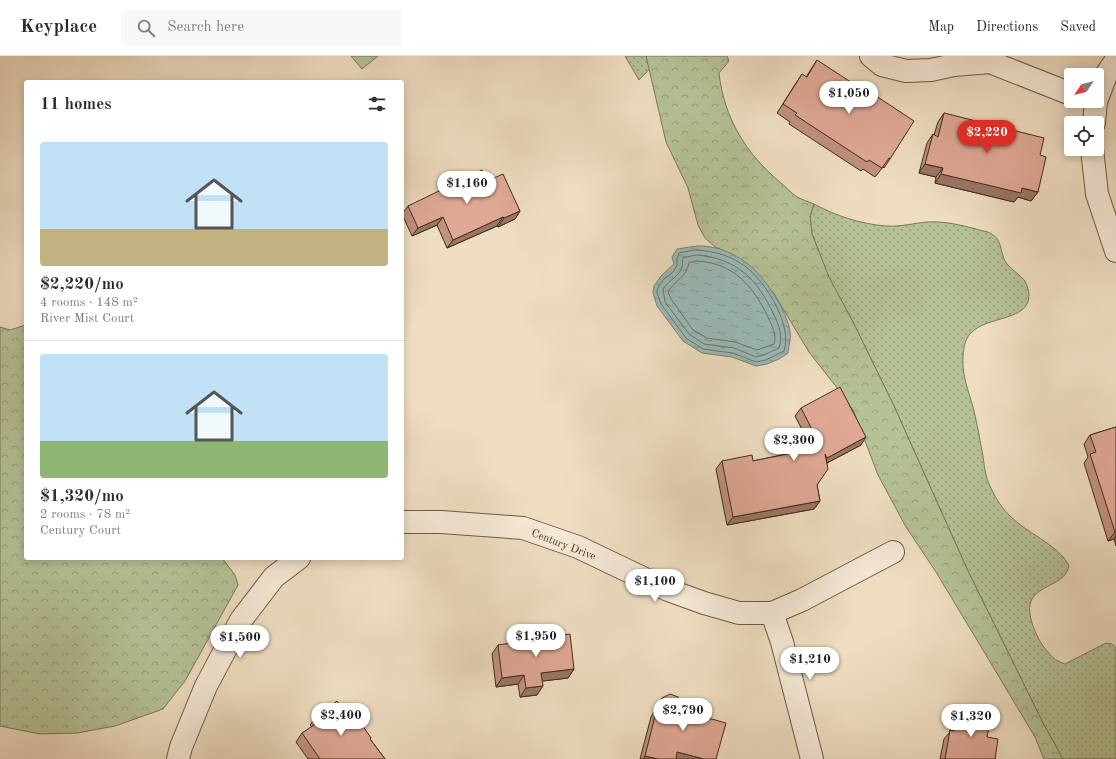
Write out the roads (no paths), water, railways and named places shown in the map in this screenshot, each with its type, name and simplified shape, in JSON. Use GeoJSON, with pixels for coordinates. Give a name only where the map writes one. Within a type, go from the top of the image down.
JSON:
{"type":"FeatureCollection","features":[{"type":"Feature","properties":{"kind":"street"},"geometry":{"type":"LineString","coordinates":[[871,56],[882,65],[906,70],[931,70],[988,59],[1064,91]]}},
{"type":"Feature","properties":{"kind":"street"},"geometry":{"type":"LineString","coordinates":[[1104,80],[1116,60]]}},
{"type":"Feature","properties":{"kind":"street"},"geometry":{"type":"LineString","coordinates":[[1093,156],[1097,194],[1116,251]]}},
{"type":"Feature","properties":{"kind":"street","name":"Century Drive"},"geometry":{"type":"LineString","coordinates":[[404,522],[441,522],[523,528],[578,547],[668,590],[739,614],[772,613],[802,600],[893,552]]}},
{"type":"Feature","properties":{"kind":"street"},"geometry":{"type":"LineString","coordinates":[[178,759],[181,747],[206,686],[241,620],[274,578],[296,560]]}},
{"type":"Feature","properties":{"kind":"street"},"geometry":{"type":"LineString","coordinates":[[772,613],[782,642],[812,759]]}},
{"type":"Feature","properties":{"kind":"water"},"geometry":{"type":"Polygon","coordinates":[[[697,246],[713,247],[732,254],[748,264],[768,285],[780,304],[788,323],[790,337],[788,353],[767,364],[756,366],[732,357],[702,353],[683,341],[657,306],[653,293],[654,286],[661,276],[674,264],[672,257],[677,249],[697,246]]]}}]}
